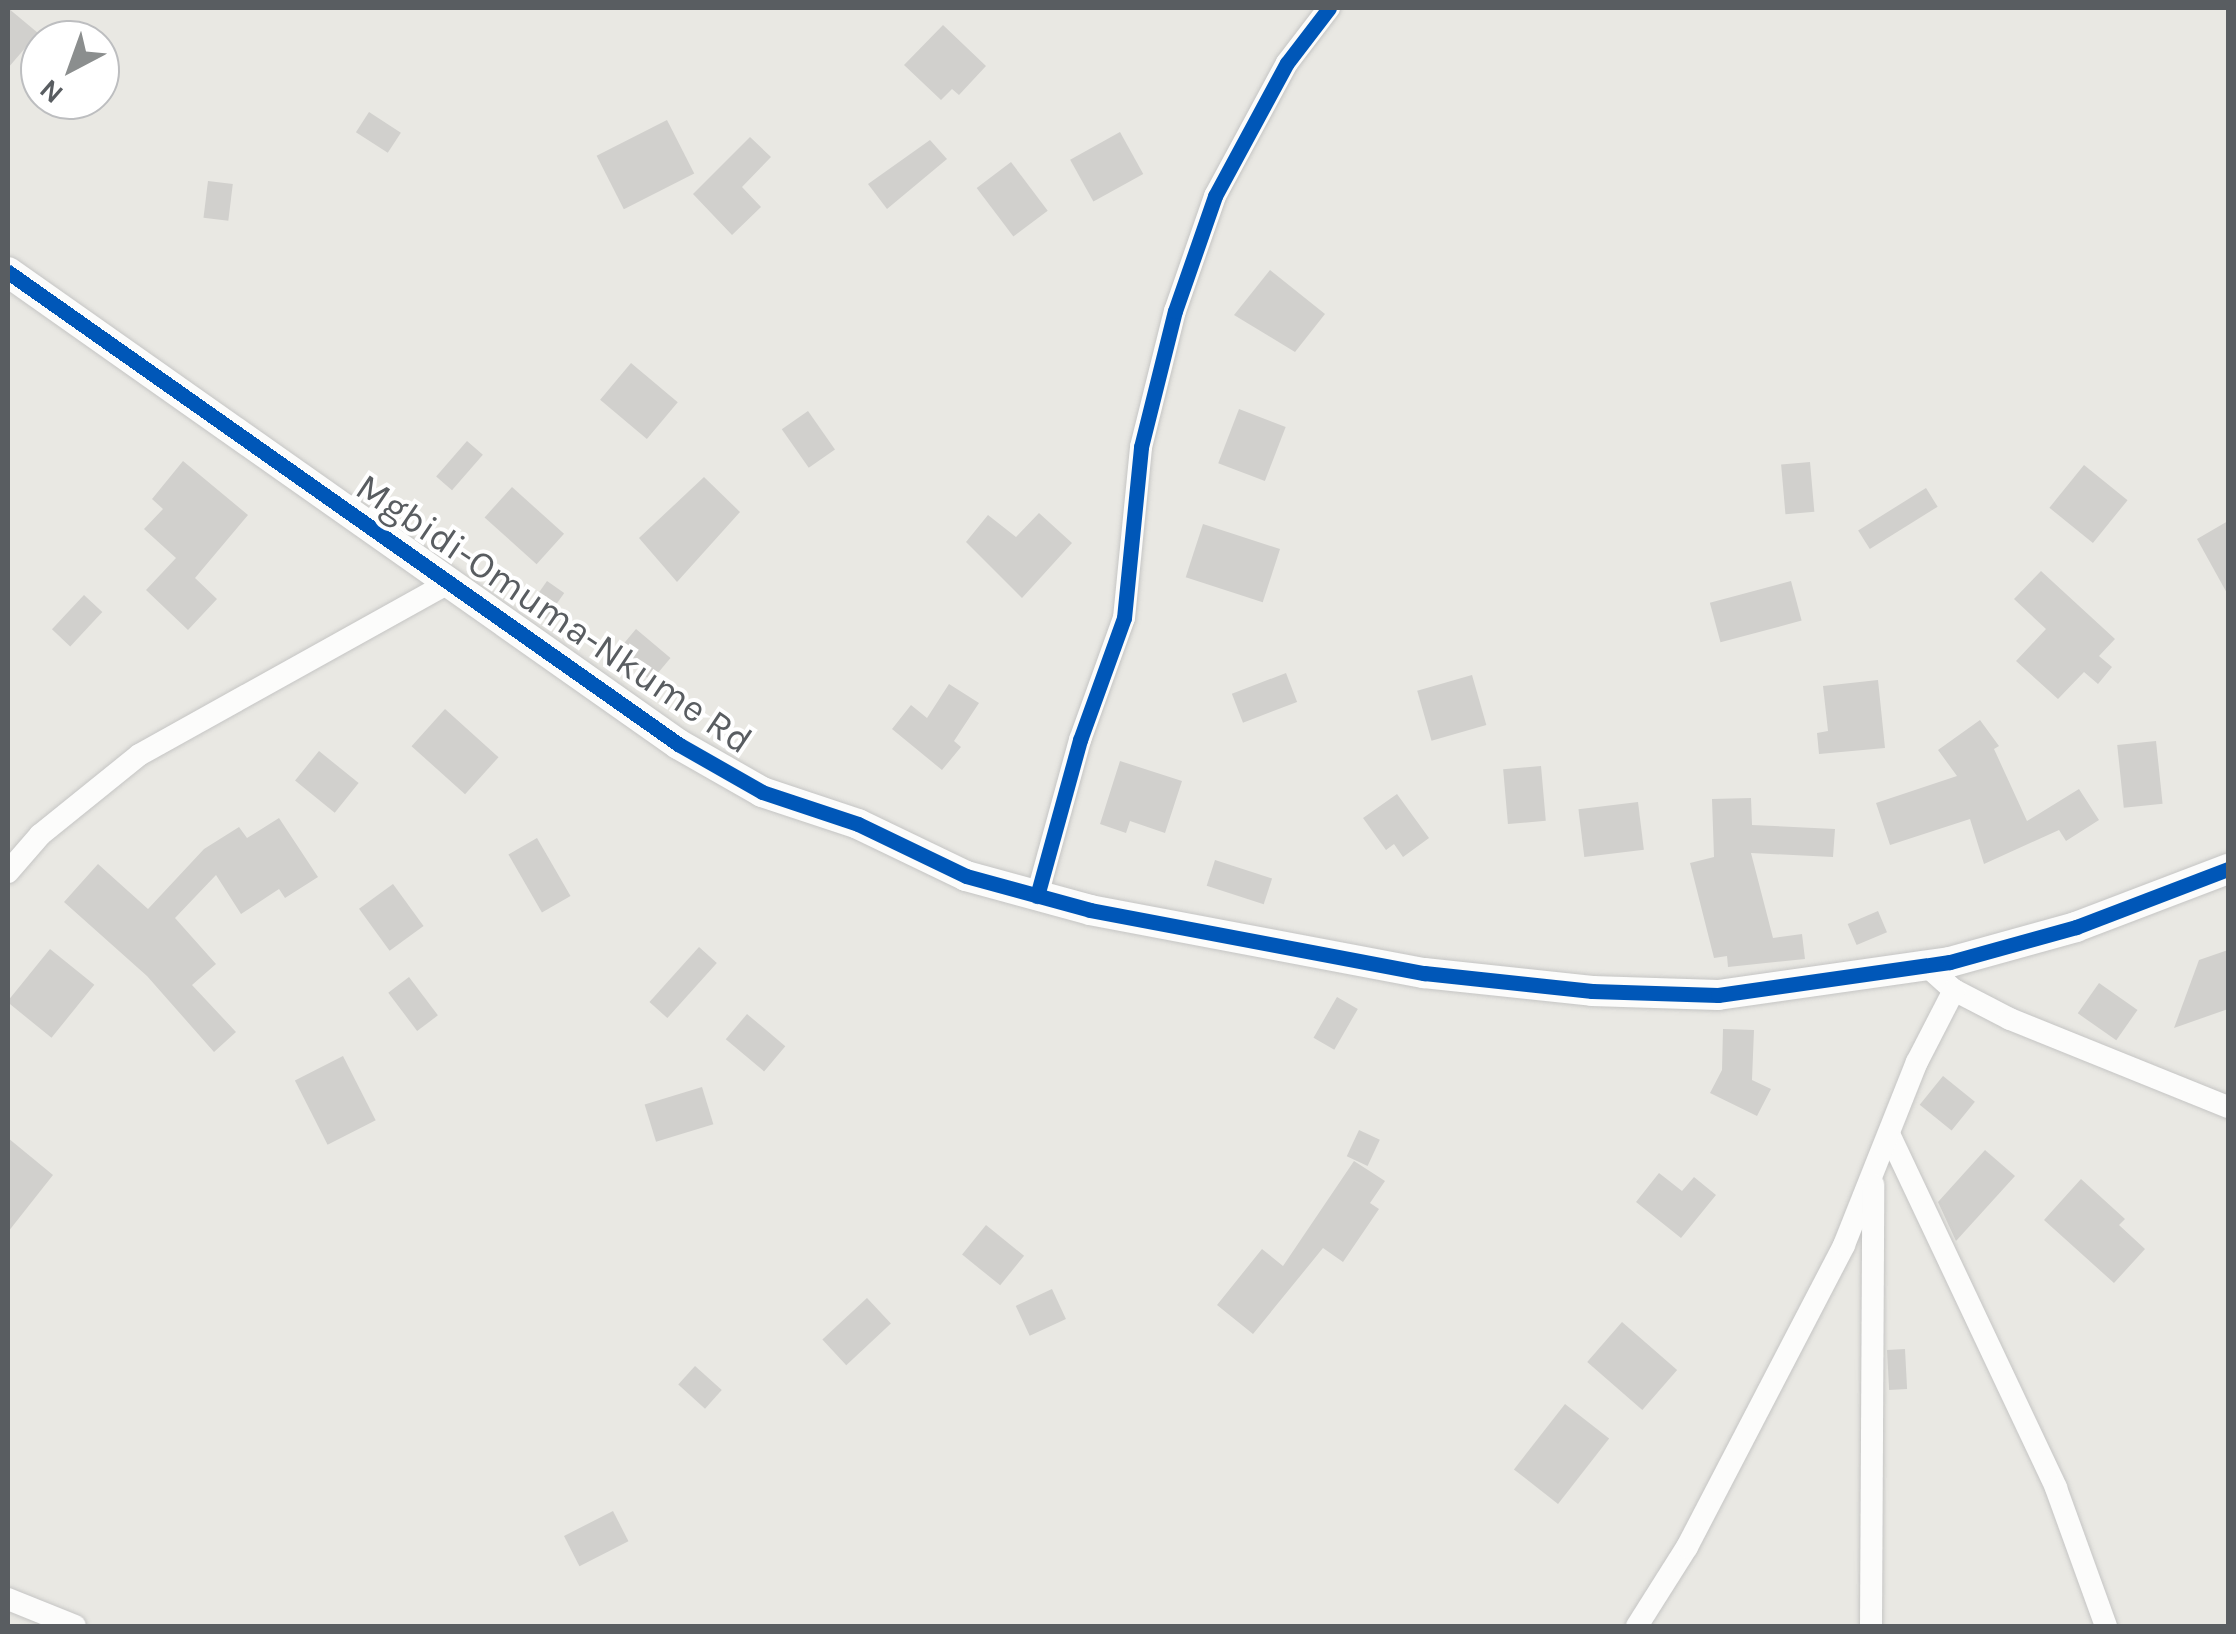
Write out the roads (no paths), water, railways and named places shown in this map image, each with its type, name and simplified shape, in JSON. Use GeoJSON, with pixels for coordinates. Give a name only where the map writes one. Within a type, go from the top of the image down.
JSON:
{"type":"FeatureCollection","features":[{"type":"Feature","properties":{"kind":"street"},"geometry":{"type":"LineString","coordinates":[[1037,896],[1080,740],[1124,618],[1141,447],[1174,311],[1216,196],[1287,63],[1329,8]]}},
{"type":"Feature","properties":{"kind":"street","name":"Mgbidi-Omuma-Nkume Rd"},"geometry":{"type":"LineString","coordinates":[[8,272],[444,586],[678,744],[762,792],[858,824],[966,876],[1037,896],[1263,946],[1424,973],[1592,992],[1718,995],[1927,966],[2076,927],[2228,870]]}},
{"type":"Feature","properties":{"kind":"street"},"geometry":{"type":"LineString","coordinates":[[8,872],[40,835],[139,755],[444,586]]}},
{"type":"Feature","properties":{"kind":"street"},"geometry":{"type":"LineString","coordinates":[[1927,966],[1954,990],[2228,1107]]}},
{"type":"Feature","properties":{"kind":"street"},"geometry":{"type":"LineString","coordinates":[[1637,1626],[1688,1547],[1872,1176],[1954,990]]}},
{"type":"Feature","properties":{"kind":"street"},"geometry":{"type":"LineString","coordinates":[[1889,1134],[2056,1488],[2106,1626]]}},
{"type":"Feature","properties":{"kind":"street"},"geometry":{"type":"LineString","coordinates":[[1872,1176],[1872,1626]]}},
{"type":"Feature","properties":{"kind":"street"},"geometry":{"type":"LineString","coordinates":[[8,1599],[75,1626]]}}]}
